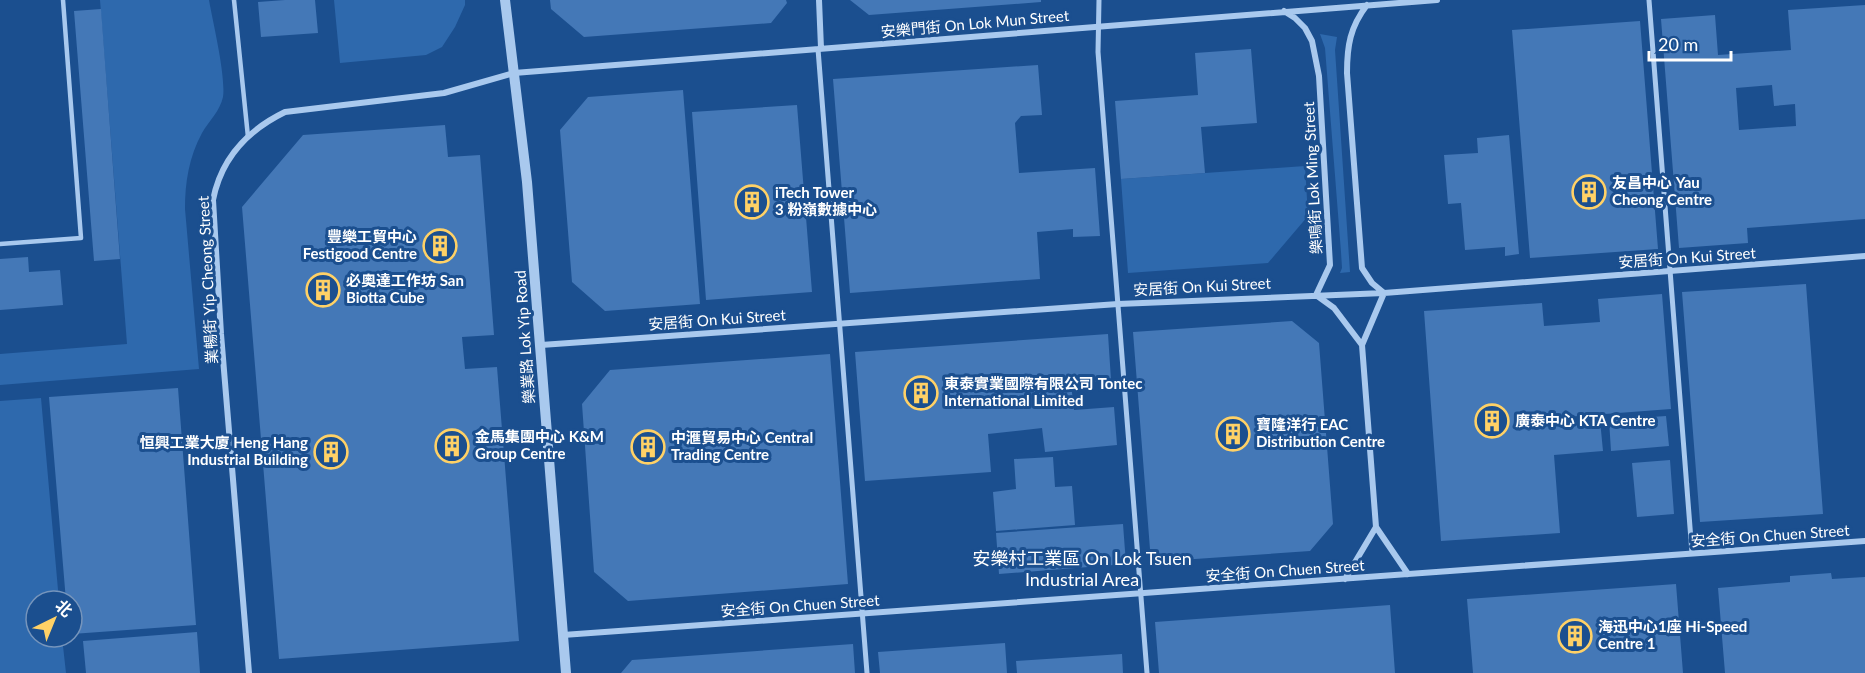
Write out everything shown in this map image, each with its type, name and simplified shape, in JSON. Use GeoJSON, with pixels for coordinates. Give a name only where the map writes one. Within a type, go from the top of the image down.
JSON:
{"type":"FeatureCollection","features":[{"type":"Feature","properties":{"kind":"street","name":"樂業路 Lok Yip Road"},"geometry":{"type":"LineString","coordinates":[[505,0],[528,182],[566,673]]}},
{"type":"Feature","properties":{"kind":"street"},"geometry":{"type":"LineString","coordinates":[[819,0],[820,48],[867,673]]}},
{"type":"Feature","properties":{"kind":"street"},"geometry":{"type":"LineString","coordinates":[[1100,0],[1098,52],[1147,673]]}},
{"type":"Feature","properties":{"kind":"street","name":"安樂門街 On Lok Mun Street"},"geometry":{"type":"LineString","coordinates":[[514,73],[1437,0]]}},
{"type":"Feature","properties":{"kind":"street"},"geometry":{"type":"LineString","coordinates":[[1649,0],[1692,553]]}},
{"type":"Feature","properties":{"kind":"street"},"geometry":{"type":"LineString","coordinates":[[1367,4],[1350,33],[1346,55],[1347,73],[1362,268],[1372,284],[1384,293],[1362,345],[1376,527],[1408,574]]}},
{"type":"Feature","properties":{"kind":"street","name":"樂鳴街 Lok Ming Street"},"geometry":{"type":"LineString","coordinates":[[1283,11],[1305,28],[1312,41],[1319,76],[1330,265],[1316,295]]}},
{"type":"Feature","properties":{"kind":"street","name":"業暢街 Yip Cheong Street"},"geometry":{"type":"LineString","coordinates":[[249,673],[221,334],[213,200],[217,180],[233,153],[248,136],[270,119],[285,112],[444,93],[514,73]]}},
{"type":"Feature","properties":{"kind":"street","name":"安居街 On Kui Street"},"geometry":{"type":"LineString","coordinates":[[541,345],[1118,304],[1384,293],[1865,256]]}},
{"type":"Feature","properties":{"kind":"street"},"geometry":{"type":"LineString","coordinates":[[1316,295],[1334,308],[1362,345]]}},
{"type":"Feature","properties":{"kind":"street"},"geometry":{"type":"LineString","coordinates":[[1345,579],[1376,527]]}},
{"type":"Feature","properties":{"kind":"street","name":"安全街 On Chuen Street"},"geometry":{"type":"LineString","coordinates":[[563,635],[1865,540]]}},
{"type":"Feature","properties":{"kind":"lane"},"geometry":{"type":"LineString","coordinates":[[0,244],[81,238],[63,0]]}},
{"type":"Feature","properties":{"kind":"lane"},"geometry":{"type":"LineString","coordinates":[[234,0],[248,136]]}},
{"type":"Feature","properties":{"kind":"shaded area"},"geometry":{"type":"Polygon","coordinates":[[[100,0],[209,0],[221,63],[223,97],[194,151],[185,199],[199,369],[0,385],[0,354],[127,344],[100,0]]]}},
{"type":"Feature","properties":{"kind":"shaded area"},"geometry":{"type":"Polygon","coordinates":[[[334,0],[465,0],[465,5],[442,47],[426,55],[340,63],[334,0]]]}},
{"type":"Feature","properties":{"kind":"shaded area"},"geometry":{"type":"Polygon","coordinates":[[[1320,34],[1337,37],[1335,50],[1350,272],[1340,273],[1341,252],[1325,48],[1320,34]]]}},
{"type":"Feature","properties":{"kind":"shaded area"},"geometry":{"type":"Polygon","coordinates":[[[1305,166],[1308,216],[1268,263],[1128,273],[1121,179],[1305,166]]]}},
{"type":"Feature","properties":{"kind":"shaded area"},"geometry":{"type":"Polygon","coordinates":[[[41,398],[58,589],[24,589],[24,649],[63,649],[66,673],[0,673],[0,401],[41,398]]]}},
{"type":"Feature","properties":{"kind":"building"},"geometry":{"type":"Polygon","coordinates":[[[315,0],[318,33],[261,37],[258,2],[315,0]]]}},
{"type":"Feature","properties":{"kind":"building"},"geometry":{"type":"Polygon","coordinates":[[[550,0],[786,0],[787,3],[771,23],[584,37],[551,9],[550,0]]]}},
{"type":"Feature","properties":{"kind":"building"},"geometry":{"type":"Polygon","coordinates":[[[850,0],[1041,0],[1041,2],[869,15],[850,0]]]}},
{"type":"Feature","properties":{"kind":"building"},"geometry":{"type":"Polygon","coordinates":[[[1865,5],[1865,219],[1747,228],[1748,243],[1679,248],[1661,19],[1715,15],[1718,55],[1791,50],[1788,10],[1865,5]],[[1772,85],[1736,88],[1739,130],[1796,126],[1795,104],[1774,106],[1772,85]]]}},
{"type":"Feature","properties":{"kind":"building"},"geometry":{"type":"Polygon","coordinates":[[[101,9],[120,259],[94,261],[74,11],[101,9]]]}},
{"type":"Feature","properties":{"kind":"building"},"geometry":{"type":"Polygon","coordinates":[[[1640,21],[1658,249],[1530,258],[1512,30],[1640,21]]]}},
{"type":"Feature","properties":{"kind":"building"},"geometry":{"type":"Polygon","coordinates":[[[1251,49],[1257,123],[1201,127],[1205,173],[1121,179],[1115,101],[1198,95],[1195,53],[1251,49]]]}},
{"type":"Feature","properties":{"kind":"building"},"geometry":{"type":"Polygon","coordinates":[[[1038,65],[1042,115],[1021,116],[1015,123],[1019,173],[1095,168],[1100,236],[1073,237],[1073,229],[1037,232],[1040,279],[850,293],[833,79],[1038,65]]]}},
{"type":"Feature","properties":{"kind":"building"},"geometry":{"type":"Polygon","coordinates":[[[683,90],[700,304],[605,311],[572,282],[560,130],[588,97],[683,90]]]}},
{"type":"Feature","properties":{"kind":"building","name":"iTech Tower 3 粉嶺數據中心"},"geometry":{"type":"Polygon","coordinates":[[[797,105],[812,292],[706,300],[692,112],[797,105]]]}},
{"type":"Feature","properties":{"kind":"building"},"geometry":{"type":"Polygon","coordinates":[[[445,125],[448,157],[480,155],[494,335],[462,337],[465,369],[497,367],[519,641],[279,659],[242,207],[303,135],[445,125]]]}},
{"type":"Feature","properties":{"kind":"building"},"geometry":{"type":"Polygon","coordinates":[[[1509,135],[1519,254],[1505,256],[1505,247],[1465,250],[1461,203],[1448,204],[1444,155],[1478,153],[1477,138],[1509,135]]]}},
{"type":"Feature","properties":{"kind":"building"},"geometry":{"type":"Polygon","coordinates":[[[28,257],[29,272],[60,270],[63,305],[0,310],[0,259],[28,257]]]}},
{"type":"Feature","properties":{"kind":"building"},"geometry":{"type":"Polygon","coordinates":[[[1806,284],[1823,514],[1700,522],[1682,292],[1806,284]]]}},
{"type":"Feature","properties":{"kind":"building","name":"廣泰中心 KTA Centre"},"geometry":{"type":"Polygon","coordinates":[[[1662,294],[1671,409],[1552,418],[1552,424],[1600,420],[1603,451],[1554,455],[1560,533],[1441,541],[1424,311],[1542,303],[1544,326],[1600,322],[1598,299],[1662,294]]]}},
{"type":"Feature","properties":{"kind":"building","name":"寶隆洋行 EAC Distribution Centre"},"geometry":{"type":"Polygon","coordinates":[[[1292,321],[1319,343],[1333,524],[1310,551],[1151,562],[1133,332],[1292,321]]]}},
{"type":"Feature","properties":{"kind":"building"},"geometry":{"type":"Polygon","coordinates":[[[1108,334],[1111,380],[1071,384],[1074,410],[1114,407],[1117,445],[1045,452],[1042,428],[988,434],[991,472],[865,481],[855,352],[1108,334]]]}},
{"type":"Feature","properties":{"kind":"building"},"geometry":{"type":"Polygon","coordinates":[[[830,354],[848,584],[628,601],[594,572],[582,404],[610,370],[830,354]]]}},
{"type":"Feature","properties":{"kind":"building"},"geometry":{"type":"Polygon","coordinates":[[[178,388],[196,625],[84,633],[84,589],[65,589],[49,397],[178,388]]]}},
{"type":"Feature","properties":{"kind":"building"},"geometry":{"type":"Polygon","coordinates":[[[1666,416],[1669,446],[1611,451],[1609,420],[1666,416]]]}},
{"type":"Feature","properties":{"kind":"building"},"geometry":{"type":"Polygon","coordinates":[[[1053,457],[1055,487],[1072,486],[1075,525],[996,531],[993,492],[1016,489],[1014,459],[1053,457]]]}},
{"type":"Feature","properties":{"kind":"building"},"geometry":{"type":"Polygon","coordinates":[[[1670,460],[1674,514],[1637,517],[1632,463],[1670,460]]]}},
{"type":"Feature","properties":{"kind":"building"},"geometry":{"type":"Polygon","coordinates":[[[1123,524],[1126,564],[999,574],[996,533],[1123,524]]]}},
{"type":"Feature","properties":{"kind":"building"},"geometry":{"type":"Polygon","coordinates":[[[1831,573],[1832,579],[1865,577],[1865,673],[1725,673],[1718,588],[1790,582],[1790,576],[1831,573]]]}},
{"type":"Feature","properties":{"kind":"building","name":"海迅中心1座 Hi-Speed Centre 1"},"geometry":{"type":"Polygon","coordinates":[[[1676,584],[1683,673],[1473,673],[1467,599],[1676,584]]]}},
{"type":"Feature","properties":{"kind":"building"},"geometry":{"type":"Polygon","coordinates":[[[1390,605],[1395,673],[1159,673],[1155,622],[1390,605]]]}},
{"type":"Feature","properties":{"kind":"building"},"geometry":{"type":"Polygon","coordinates":[[[197,632],[200,673],[86,673],[84,641],[197,632]]]}},
{"type":"Feature","properties":{"kind":"building"},"geometry":{"type":"Polygon","coordinates":[[[1005,643],[1007,673],[880,673],[878,652],[1005,643]]]}},
{"type":"Feature","properties":{"kind":"building"},"geometry":{"type":"Polygon","coordinates":[[[853,644],[855,673],[621,673],[632,660],[853,644]]]}},
{"type":"Feature","properties":{"kind":"building"},"geometry":{"type":"Polygon","coordinates":[[[1122,654],[1123,673],[1017,673],[1016,661],[1122,654]]]}},
{"type":"Feature","properties":{"kind":"place","name":"友昌中心 Yau Cheong Centre"},"geometry":{"type":"Point","coordinates":[1589,192]}},
{"type":"Feature","properties":{"kind":"place","name":"iTech Tower 3 粉嶺數據中心"},"geometry":{"type":"Point","coordinates":[752,202]}},
{"type":"Feature","properties":{"kind":"place","name":"豐樂工貿中心 Festigood Centre"},"geometry":{"type":"Point","coordinates":[440,246]}},
{"type":"Feature","properties":{"kind":"place","name":"必奧達工作坊 San Biotta Cube"},"geometry":{"type":"Point","coordinates":[323,290]}},
{"type":"Feature","properties":{"kind":"place","name":"東泰實業國際有限公司 Tontec International Limited"},"geometry":{"type":"Point","coordinates":[921,393]}},
{"type":"Feature","properties":{"kind":"place","name":"廣泰中心 KTA Centre"},"geometry":{"type":"Point","coordinates":[1492,421]}},
{"type":"Feature","properties":{"kind":"place","name":"寶隆洋行 EAC Distribution Centre"},"geometry":{"type":"Point","coordinates":[1233,434]}},
{"type":"Feature","properties":{"kind":"place","name":"金馬集團中心 K&M Group Centre"},"geometry":{"type":"Point","coordinates":[452,446]}},
{"type":"Feature","properties":{"kind":"place","name":"中滙貿易中心 Central Trading Centre"},"geometry":{"type":"Point","coordinates":[648,447]}},
{"type":"Feature","properties":{"kind":"place","name":"恒興工業大廈 Heng Hang Industrial Building"},"geometry":{"type":"Point","coordinates":[331,452]}},
{"type":"Feature","properties":{"kind":"place","name":"海迅中心1座 Hi-Speed Centre 1"},"geometry":{"type":"Point","coordinates":[1575,636]}},
{"type":"Feature","properties":{"kind":"district","name":"安樂村工業區 On Lok Tsuen Industrial Area"},"geometry":{"type":"Point","coordinates":[1082,569]}}]}
